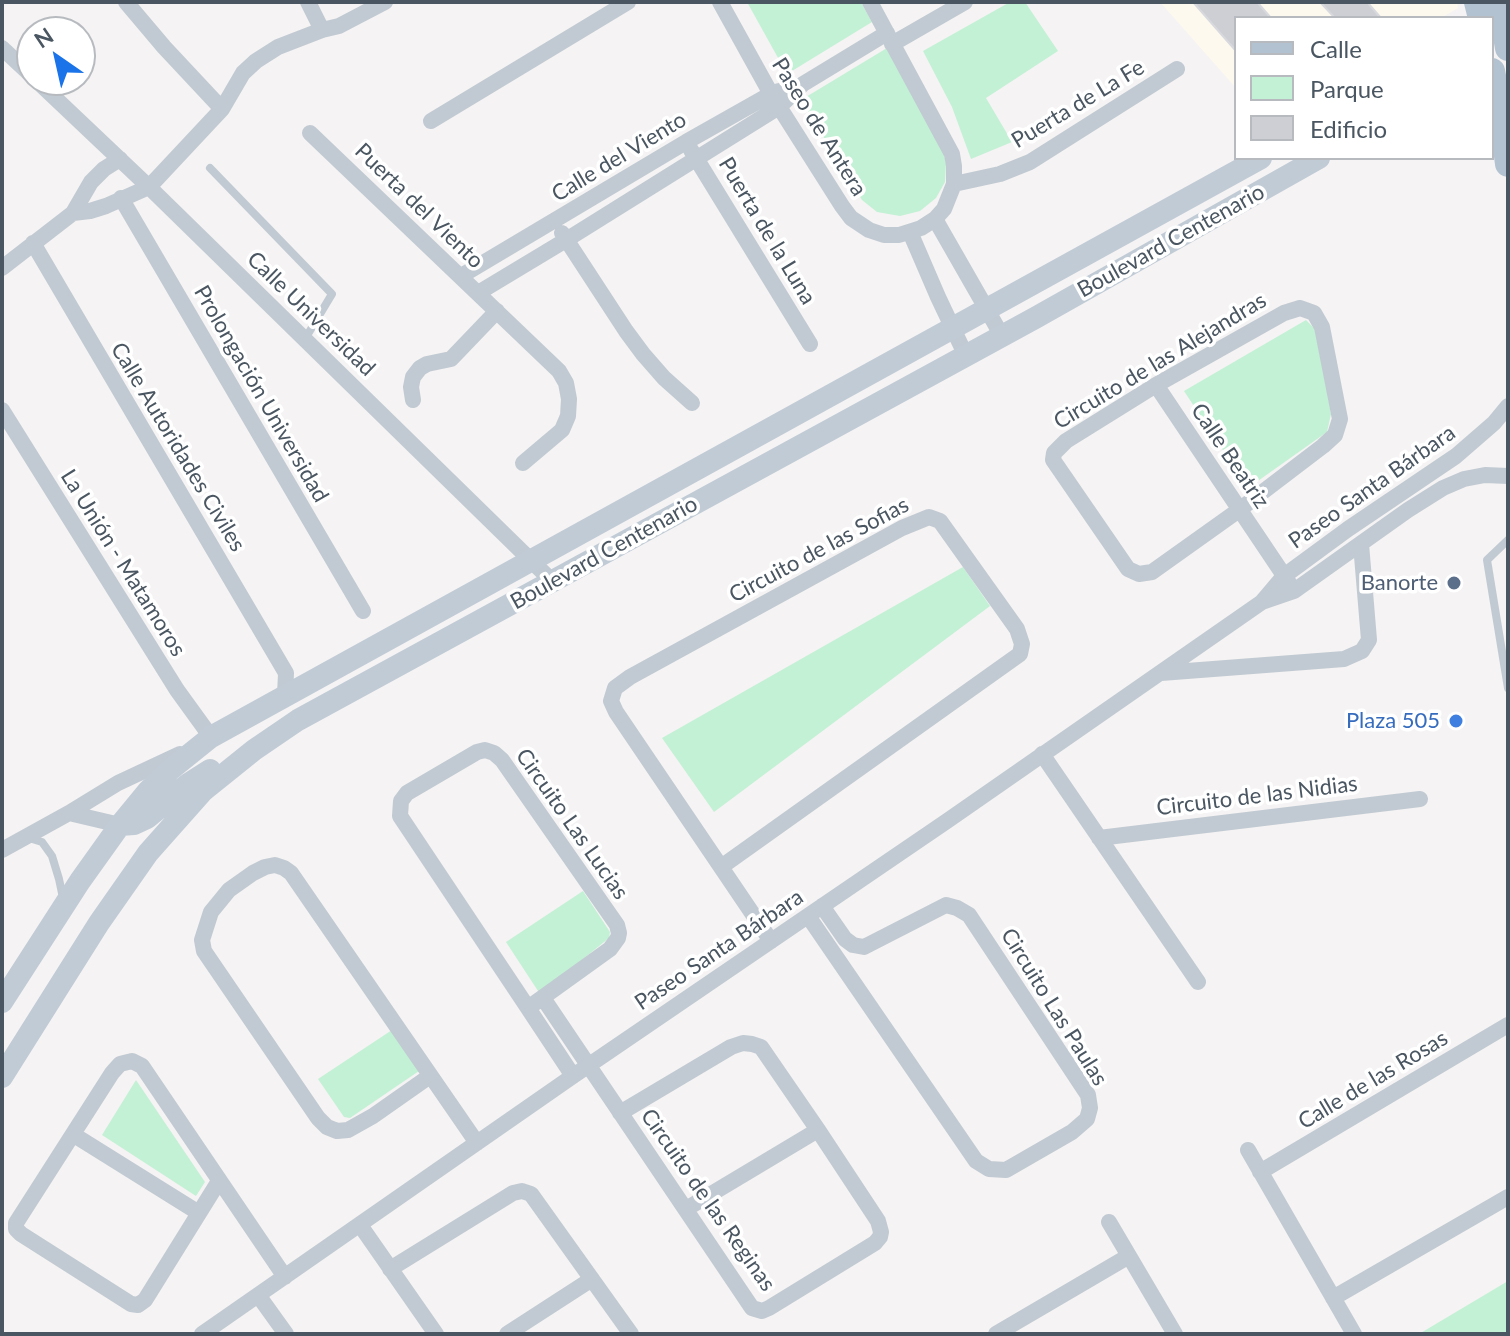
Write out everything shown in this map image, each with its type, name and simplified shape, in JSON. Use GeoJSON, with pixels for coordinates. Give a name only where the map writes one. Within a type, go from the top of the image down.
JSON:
{"type":"FeatureCollection","features":[{"type":"Feature","properties":{"kind":"main road"},"geometry":{"type":"LineString","coordinates":[[1500,2],[1508,49]]}},
{"type":"Feature","properties":{"kind":"main road"},"geometry":{"type":"LineString","coordinates":[[1494,82],[1508,164]]}},
{"type":"Feature","properties":{"kind":"main road","name":"Boulevard Centenario"},"geometry":{"type":"LineString","coordinates":[[2,1002],[64,905],[148,791],[205,742],[286,684],[307,682],[1257,160]]}},
{"type":"Feature","properties":{"kind":"main road","name":"Boulevard Centenario"},"geometry":{"type":"LineString","coordinates":[[2,1077],[99,923],[148,853],[203,791],[254,750],[298,720],[966,356],[1315,160]]}},
{"type":"Feature","properties":{"kind":"main road"},"geometry":{"type":"LineString","coordinates":[[120,825],[134,824],[147,818],[217,765],[254,750]]}},
{"type":"Feature","properties":{"kind":"street"},"geometry":{"type":"LineString","coordinates":[[126,2],[222,109]]}},
{"type":"Feature","properties":{"kind":"street"},"geometry":{"type":"LineString","coordinates":[[308,2],[322,30]]}},
{"type":"Feature","properties":{"kind":"street"},"geometry":{"type":"LineString","coordinates":[[73,213],[106,206],[149,187],[222,109],[243,73],[256,61],[278,47],[339,26],[385,2]]}},
{"type":"Feature","properties":{"kind":"street"},"geometry":{"type":"LineString","coordinates":[[431,121],[628,2]]}},
{"type":"Feature","properties":{"kind":"street","name":"Paseo de Antera"},"geometry":{"type":"LineString","coordinates":[[720,2],[775,100],[851,218],[869,230],[884,235],[910,232]]}},
{"type":"Feature","properties":{"kind":"street"},"geometry":{"type":"LineString","coordinates":[[870,2],[952,154],[954,184],[944,209],[935,219],[910,232],[966,356]]}},
{"type":"Feature","properties":{"kind":"street","name":"Calle del Viento"},"geometry":{"type":"LineString","coordinates":[[461,276],[686,142],[965,2]]}},
{"type":"Feature","properties":{"kind":"street","name":"Puerta de La Fe"},"geometry":{"type":"LineString","coordinates":[[954,184],[1000,174],[1030,162],[1177,69]]}},
{"type":"Feature","properties":{"kind":"street","name":"Calle Universidad"},"geometry":{"type":"LineString","coordinates":[[53,96],[552,581]]}},
{"type":"Feature","properties":{"kind":"street","name":"Calle del Viento"},"geometry":{"type":"LineString","coordinates":[[478,293],[697,159],[775,100]]}},
{"type":"Feature","properties":{"kind":"street","name":"Puerta del Viento"},"geometry":{"type":"LineString","coordinates":[[310,133],[559,371],[566,383],[568,416],[562,430],[523,463]]}},
{"type":"Feature","properties":{"kind":"street","name":"Puerta de la Luna"},"geometry":{"type":"LineString","coordinates":[[686,142],[810,344]]}},
{"type":"Feature","properties":{"kind":"street"},"geometry":{"type":"LineString","coordinates":[[2,268],[73,213],[91,182],[120,159]]}},
{"type":"Feature","properties":{"kind":"street","name":"Prolongación Universidad"},"geometry":{"type":"LineString","coordinates":[[121,198],[363,611]]}},
{"type":"Feature","properties":{"kind":"street"},"geometry":{"type":"LineString","coordinates":[[935,219],[1002,336]]}},
{"type":"Feature","properties":{"kind":"street"},"geometry":{"type":"LineString","coordinates":[[555,221],[643,354],[692,403]]}},
{"type":"Feature","properties":{"kind":"street","name":"Calle Autoridades Civiles"},"geometry":{"type":"LineString","coordinates":[[33,243],[286,684]]}},
{"type":"Feature","properties":{"kind":"street","name":"Circuito de las Alejandras"},"geometry":{"type":"LineString","coordinates":[[1300,308],[1314,313],[1322,327],[1340,419],[1335,435],[1323,446],[1152,572],[1139,574],[1128,569],[1053,460],[1054,453],[1066,441],[1156,385],[1284,313],[1300,308]]}},
{"type":"Feature","properties":{"kind":"street"},"geometry":{"type":"LineString","coordinates":[[413,400],[413,377],[420,368],[451,359],[497,311]]}},
{"type":"Feature","properties":{"kind":"street","name":"Calle Beatriz"},"geometry":{"type":"LineString","coordinates":[[1156,385],[1294,591]]}},
{"type":"Feature","properties":{"kind":"street","name":"Paseo Santa Bárbara"},"geometry":{"type":"LineString","coordinates":[[202,1334],[1262,602],[1284,576],[1456,456],[1485,432],[1508,406]]}},
{"type":"Feature","properties":{"kind":"street","name":"La Unión - Matamoros"},"geometry":{"type":"LineString","coordinates":[[2,410],[177,690],[205,742]]}},
{"type":"Feature","properties":{"kind":"street","name":"Paseo Santa Bárbara"},"geometry":{"type":"LineString","coordinates":[[1262,602],[1294,591],[1443,488],[1474,477],[1508,476]]}},
{"type":"Feature","properties":{"kind":"street","name":"Circuito de las Sofias"},"geometry":{"type":"LineString","coordinates":[[721,867],[1020,654],[1022,644],[1017,629],[940,521],[929,517],[902,528],[615,688],[611,701],[616,712],[771,941]]}},
{"type":"Feature","properties":{"kind":"street"},"geometry":{"type":"LineString","coordinates":[[1159,673],[1344,659],[1362,651],[1369,640],[1361,544]]}},
{"type":"Feature","properties":{"kind":"street"},"geometry":{"type":"LineString","coordinates":[[2,850],[118,783],[205,742]]}},
{"type":"Feature","properties":{"kind":"street","name":"Circuito Las Lucias"},"geometry":{"type":"LineString","coordinates":[[528,1008],[610,949],[619,933],[617,925],[502,760],[485,750],[407,793],[401,801],[400,816],[573,1076]]}},
{"type":"Feature","properties":{"kind":"street"},"geometry":{"type":"LineString","coordinates":[[1042,754],[1198,982]]}},
{"type":"Feature","properties":{"kind":"street","name":"Circuito de las Nidias"},"geometry":{"type":"LineString","coordinates":[[1099,838],[1420,799]]}},
{"type":"Feature","properties":{"kind":"street"},"geometry":{"type":"LineString","coordinates":[[69,813],[120,825]]}},
{"type":"Feature","properties":{"kind":"street"},"geometry":{"type":"LineString","coordinates":[[430,1076],[348,1130],[337,1131],[327,1127],[204,951],[202,940],[211,912],[229,890],[265,867],[275,865],[291,873],[477,1143]]}},
{"type":"Feature","properties":{"kind":"street","name":"Circuito Las Paulas"},"geometry":{"type":"LineString","coordinates":[[946,905],[969,915],[1088,1095],[1090,1108],[1087,1119],[1072,1132],[1006,1170],[989,1169],[976,1161],[815,911],[853,945],[864,947],[946,905]]}},
{"type":"Feature","properties":{"kind":"street"},"geometry":{"type":"LineString","coordinates":[[543,998],[588,1066]]}},
{"type":"Feature","properties":{"kind":"street","name":"Calle de las Rosas"},"geometry":{"type":"LineString","coordinates":[[1260,1172],[1508,1025]]}},
{"type":"Feature","properties":{"kind":"street","name":"Circuito de las Reginas"},"geometry":{"type":"LineString","coordinates":[[588,1066],[752,1308],[762,1311],[769,1308],[880,1237],[878,1221],[761,1047],[743,1043],[731,1047],[620,1113]]}},
{"type":"Feature","properties":{"kind":"street"},"geometry":{"type":"LineString","coordinates":[[219,1181],[145,1300],[138,1305],[131,1304],[75,1270],[16,1229],[16,1223],[112,1073],[120,1064],[132,1061],[142,1066],[285,1277]]}},
{"type":"Feature","properties":{"kind":"street"},"geometry":{"type":"LineString","coordinates":[[686,1209],[818,1130]]}},
{"type":"Feature","properties":{"kind":"street"},"geometry":{"type":"LineString","coordinates":[[74,1135],[199,1213]]}},
{"type":"Feature","properties":{"kind":"street"},"geometry":{"type":"LineString","coordinates":[[1248,1150],[1354,1334]]}},
{"type":"Feature","properties":{"kind":"street"},"geometry":{"type":"LineString","coordinates":[[390,1269],[513,1193],[522,1191],[531,1194],[631,1334]]}},
{"type":"Feature","properties":{"kind":"street"},"geometry":{"type":"LineString","coordinates":[[1333,1298],[1508,1197]]}},
{"type":"Feature","properties":{"kind":"street"},"geometry":{"type":"LineString","coordinates":[[1109,1222],[1175,1334]]}},
{"type":"Feature","properties":{"kind":"street"},"geometry":{"type":"LineString","coordinates":[[360,1225],[436,1334]]}},
{"type":"Feature","properties":{"kind":"street"},"geometry":{"type":"LineString","coordinates":[[999,1333],[1129,1256]]}},
{"type":"Feature","properties":{"kind":"street"},"geometry":{"type":"LineString","coordinates":[[507,1334],[592,1279]]}},
{"type":"Feature","properties":{"kind":"street"},"geometry":{"type":"LineString","coordinates":[[258,1295],[286,1334]]}},
{"type":"Feature","properties":{"kind":"lane"},"geometry":{"type":"LineString","coordinates":[[210,168],[332,294],[305,339]]}},
{"type":"Feature","properties":{"kind":"lane"},"geometry":{"type":"LineString","coordinates":[[1508,540],[1487,560],[1508,688]]}},
{"type":"Feature","properties":{"kind":"lane"},"geometry":{"type":"LineString","coordinates":[[24,837],[42,842],[52,856],[64,905]]}},
{"type":"Feature","properties":{"kind":"shaded area"},"geometry":{"type":"Polygon","coordinates":[[[1160,2],[1457,2],[1458,8],[1444,16],[1234,16],[1234,86],[1160,2]]]}},
{"type":"Feature","properties":{"kind":"green space"},"geometry":{"type":"Polygon","coordinates":[[[747,2],[861,2],[872,22],[787,74],[747,2]]]}},
{"type":"Feature","properties":{"kind":"green space"},"geometry":{"type":"Polygon","coordinates":[[[1010,2],[1025,2],[1058,51],[986,98],[1012,142],[971,159],[952,107],[923,51],[1010,2]]]}},
{"type":"Feature","properties":{"kind":"green space"},"geometry":{"type":"Polygon","coordinates":[[[887,48],[944,153],[946,163],[945,182],[936,198],[920,211],[900,216],[877,212],[862,200],[801,100],[887,48]]]}},
{"type":"Feature","properties":{"kind":"green space"},"geometry":{"type":"Polygon","coordinates":[[[1306,320],[1317,331],[1331,414],[1327,432],[1248,488],[1184,391],[1306,320]]]}},
{"type":"Feature","properties":{"kind":"green space"},"geometry":{"type":"Polygon","coordinates":[[[963,567],[990,606],[714,812],[662,738],[963,567]]]}},
{"type":"Feature","properties":{"kind":"green space"},"geometry":{"type":"Polygon","coordinates":[[[583,891],[610,932],[609,938],[540,994],[506,942],[583,891]]]}},
{"type":"Feature","properties":{"kind":"green space"},"geometry":{"type":"Polygon","coordinates":[[[392,1030],[419,1071],[350,1118],[344,1117],[318,1079],[392,1030]]]}},
{"type":"Feature","properties":{"kind":"green space"},"geometry":{"type":"Polygon","coordinates":[[[136,1080],[205,1182],[196,1196],[102,1135],[136,1080]]]}},
{"type":"Feature","properties":{"kind":"green space"},"geometry":{"type":"Polygon","coordinates":[[[1508,1281],[1508,1334],[1419,1334],[1508,1281]]]}},
{"type":"Feature","properties":{"kind":"building"},"geometry":{"type":"Polygon","coordinates":[[[1193,2],[1257,2],[1269,16],[1234,16],[1234,49],[1193,2]]]}},
{"type":"Feature","properties":{"kind":"building"},"geometry":{"type":"Polygon","coordinates":[[[1320,2],[1367,2],[1379,16],[1333,16],[1320,2]]]}},
{"type":"Feature","properties":{"kind":"place","name":"Banorte"},"geometry":{"type":"Point","coordinates":[1454,583]}},
{"type":"Feature","properties":{"kind":"place","name":"Plaza 505"},"geometry":{"type":"Point","coordinates":[1456,721]}}]}
